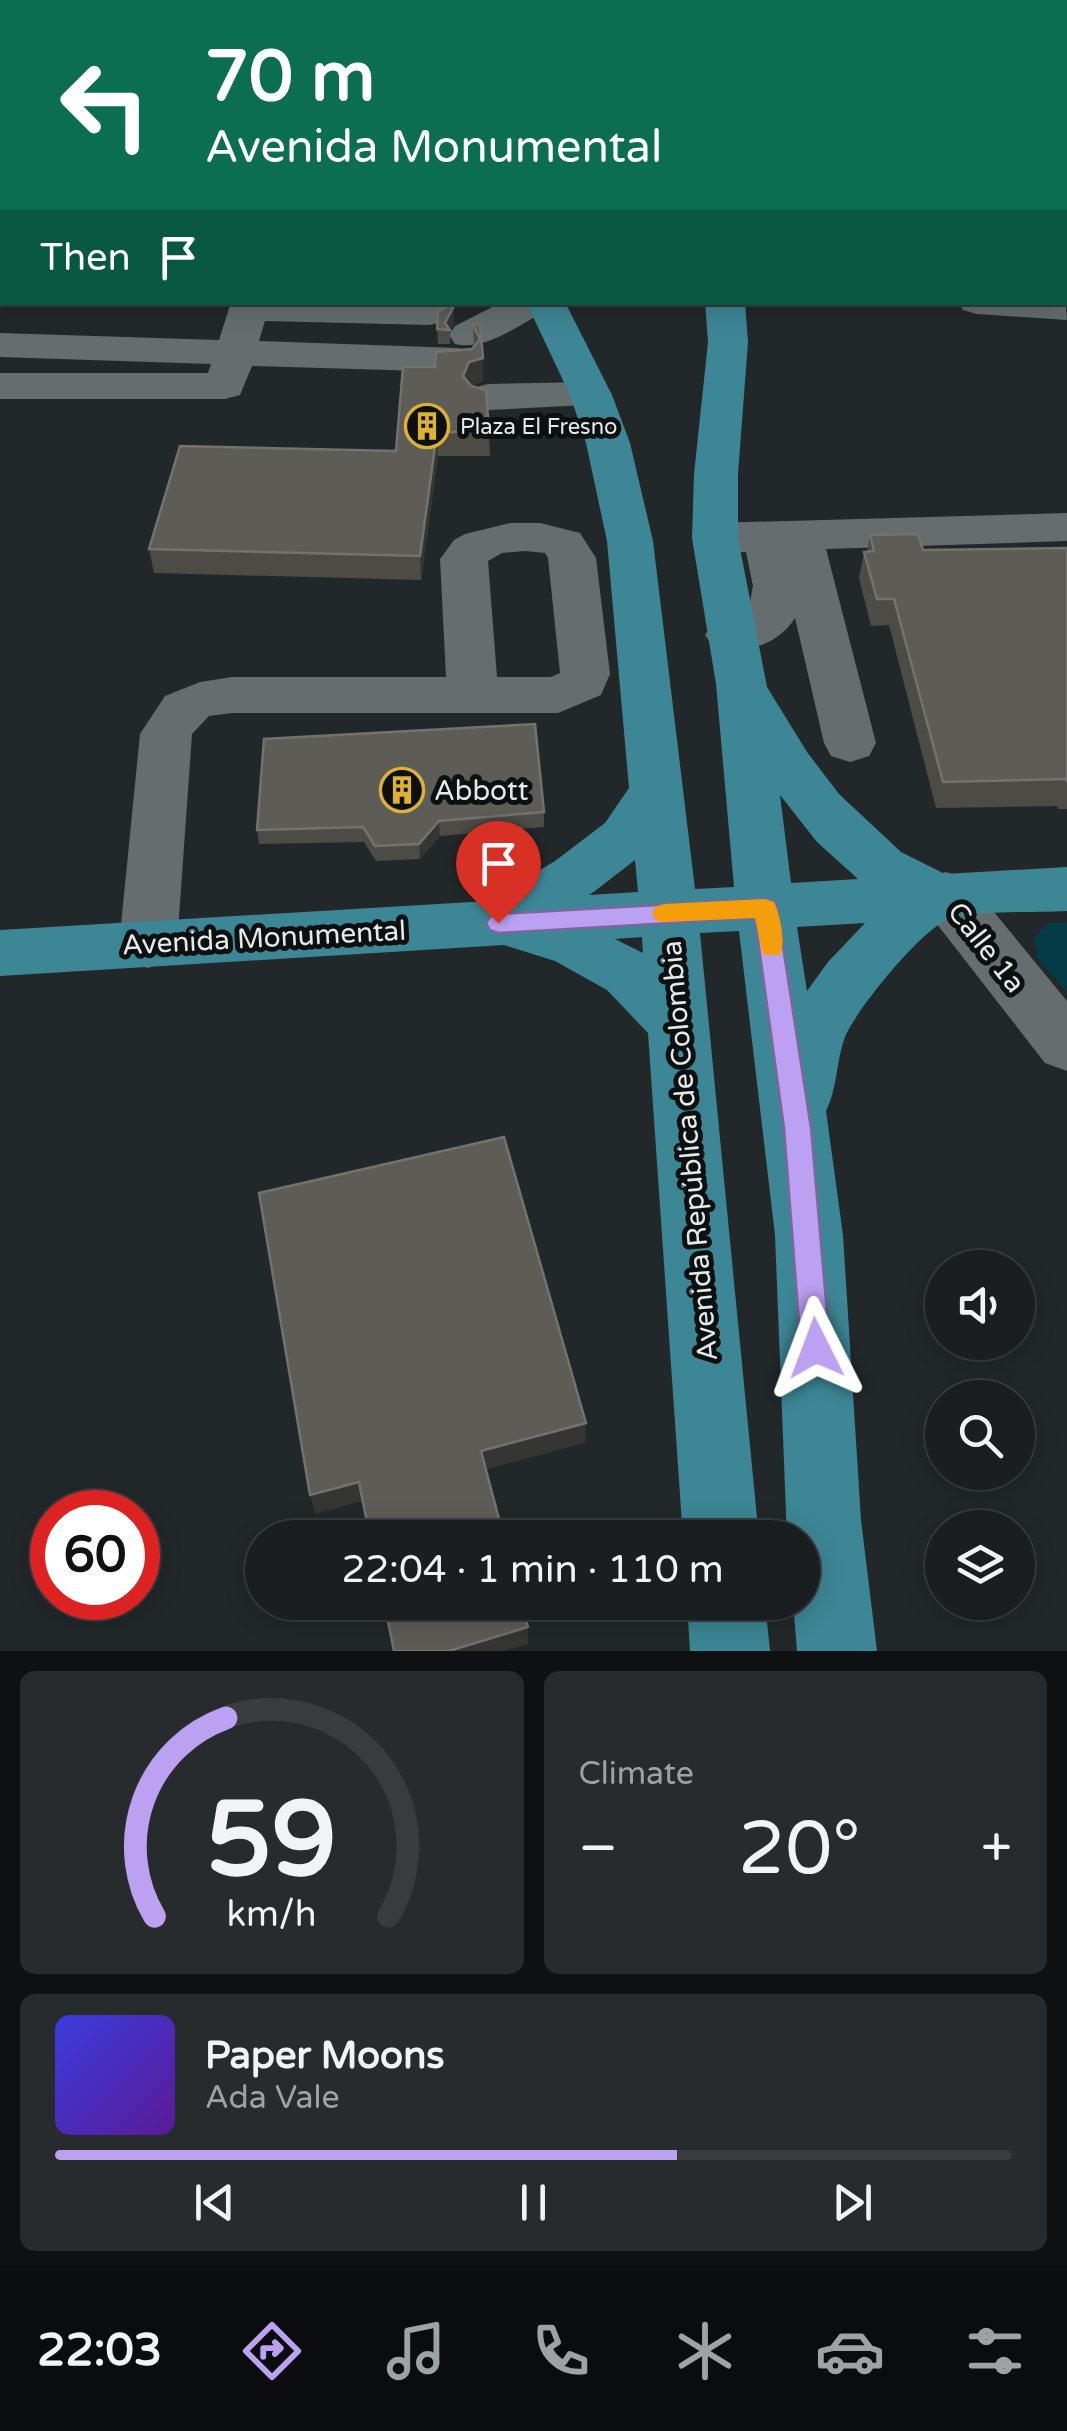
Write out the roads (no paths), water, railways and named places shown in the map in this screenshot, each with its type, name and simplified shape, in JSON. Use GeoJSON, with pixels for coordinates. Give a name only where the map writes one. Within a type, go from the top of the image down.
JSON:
{"type":"FeatureCollection","features":[{"type":"Feature","properties":{"kind":"main road","name":"Avenida República de Colombia"},"geometry":{"type":"LineString","coordinates":[[546,305],[584,383],[613,460],[630,540],[669,913],[719,1520]]}},
{"type":"Feature","properties":{"kind":"main road"},"geometry":{"type":"LineString","coordinates":[[725,305],[728,342],[716,474],[760,536],[735,660],[765,908],[798,1128],[811,1272],[823,1520],[837,1651]]}},
{"type":"Feature","properties":{"kind":"main road"},"geometry":{"type":"LineString","coordinates":[[735,660],[769,737],[833,821],[875,862],[941,895],[884,939],[841,990],[812,1041],[798,1128]]}},
{"type":"Feature","properties":{"kind":"main road"},"geometry":{"type":"LineString","coordinates":[[498,923],[575,876],[625,838],[657,790]]}},
{"type":"Feature","properties":{"kind":"main road","name":"Avenida Monumental"},"geometry":{"type":"LineString","coordinates":[[0,954],[1067,888]]}},
{"type":"Feature","properties":{"kind":"main road"},"geometry":{"type":"LineString","coordinates":[[498,923],[572,943],[628,973],[678,1024]]}},
{"type":"Feature","properties":{"kind":"main road"},"geometry":{"type":"LineString","coordinates":[[727,1620],[730,1651]]}},
{"type":"Feature","properties":{"kind":"street"},"geometry":{"type":"LineString","coordinates":[[0,345],[70,332],[237,352],[408,357],[462,352],[529,305]]}},
{"type":"Feature","properties":{"kind":"street"},"geometry":{"type":"LineString","coordinates":[[1022,305],[1067,308]]}},
{"type":"Feature","properties":{"kind":"street"},"geometry":{"type":"LineString","coordinates":[[0,386],[225,386],[250,306],[584,383]]}},
{"type":"Feature","properties":{"kind":"street"},"geometry":{"type":"LineString","coordinates":[[850,742],[760,536],[1067,527]]}},
{"type":"Feature","properties":{"kind":"street"},"geometry":{"type":"LineString","coordinates":[[148,944],[166,734],[172,717],[183,707],[205,698],[232,695],[473,698]]}},
{"type":"Feature","properties":{"kind":"street","name":"Calle 1a"},"geometry":{"type":"LineString","coordinates":[[941,895],[1067,1045]]}},
{"type":"Feature","properties":{"kind":"place","name":"Plaza El Fresno"},"geometry":{"type":"Point","coordinates":[427,426]}},
{"type":"Feature","properties":{"kind":"place","name":"Abbott"},"geometry":{"type":"Point","coordinates":[402,790]}}]}
